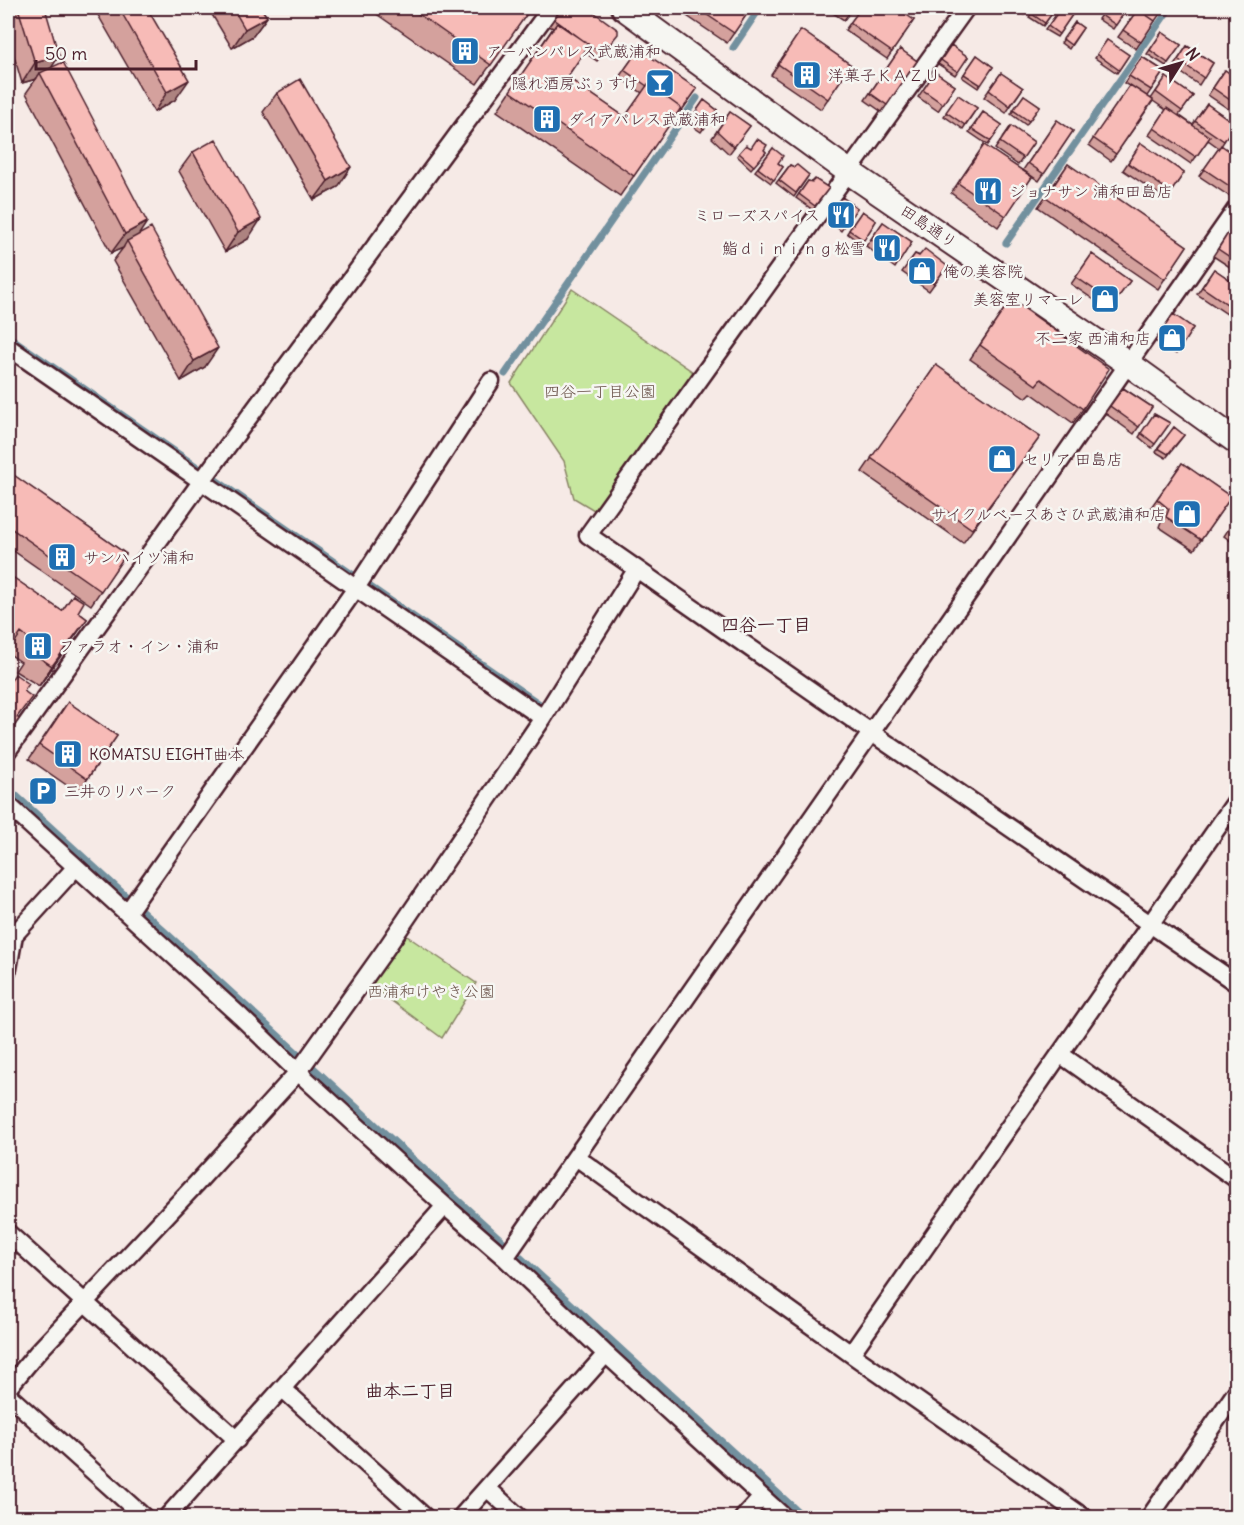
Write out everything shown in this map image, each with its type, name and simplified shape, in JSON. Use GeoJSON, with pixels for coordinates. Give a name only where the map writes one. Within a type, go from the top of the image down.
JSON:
{"type":"FeatureCollection","features":[{"type":"Feature","properties":{"kind":"street"},"geometry":{"type":"LineString","coordinates":[[8,750],[201,482],[551,8]]}},
{"type":"Feature","properties":{"kind":"street","name":"田島通り"},"geometry":{"type":"LineString","coordinates":[[624,8],[849,172],[1129,364],[1236,441]]}},
{"type":"Feature","properties":{"kind":"street"},"geometry":{"type":"LineString","coordinates":[[966,8],[588,535],[1236,983]]}},
{"type":"Feature","properties":{"kind":"street"},"geometry":{"type":"LineString","coordinates":[[505,1258],[1236,209]]}},
{"type":"Feature","properties":{"kind":"street"},"geometry":{"type":"LineString","coordinates":[[8,347],[543,718]]}},
{"type":"Feature","properties":{"kind":"street"},"geometry":{"type":"LineString","coordinates":[[127,913],[356,588],[491,381]]}},
{"type":"Feature","properties":{"kind":"street"},"geometry":{"type":"LineString","coordinates":[[8,1388],[37,1353],[298,1072],[385,950],[543,718],[636,570]]}},
{"type":"Feature","properties":{"kind":"street"},"geometry":{"type":"LineString","coordinates":[[851,1354],[1236,801]]}},
{"type":"Feature","properties":{"kind":"street"},"geometry":{"type":"LineString","coordinates":[[8,805],[445,1206],[505,1258],[785,1518]]}},
{"type":"Feature","properties":{"kind":"street"},"geometry":{"type":"LineString","coordinates":[[8,969],[14,935],[75,868]]}},
{"type":"Feature","properties":{"kind":"street"},"geometry":{"type":"LineString","coordinates":[[1060,1054],[1236,1179]]}},
{"type":"Feature","properties":{"kind":"street"},"geometry":{"type":"LineString","coordinates":[[576,1157],[1085,1518]]}},
{"type":"Feature","properties":{"kind":"street"},"geometry":{"type":"LineString","coordinates":[[166,1518],[445,1206]]}},
{"type":"Feature","properties":{"kind":"street"},"geometry":{"type":"LineString","coordinates":[[8,1233],[237,1440]]}},
{"type":"Feature","properties":{"kind":"street"},"geometry":{"type":"LineString","coordinates":[[460,1518],[606,1354]]}},
{"type":"Feature","properties":{"kind":"street"},"geometry":{"type":"LineString","coordinates":[[283,1389],[426,1518]]}},
{"type":"Feature","properties":{"kind":"street"},"geometry":{"type":"LineString","coordinates":[[1149,1518],[1236,1392]]}},
{"type":"Feature","properties":{"kind":"street"},"geometry":{"type":"LineString","coordinates":[[8,1395],[145,1518]]}},
{"type":"Feature","properties":{"kind":"street"},"geometry":{"type":"LineString","coordinates":[[487,1488],[520,1518]]}},
{"type":"Feature","properties":{"kind":"street"},"geometry":{"type":"LineString","coordinates":[[743,1518],[762,1497]]}},
{"type":"Feature","properties":{"kind":"green space","name":"四谷一丁目公園"},"geometry":{"type":"Polygon","coordinates":[[[572,289],[696,374],[599,513],[574,498],[564,461],[511,383],[572,289]]]}},
{"type":"Feature","properties":{"kind":"green space","name":"西浦和けやき公園"},"geometry":{"type":"Polygon","coordinates":[[[404,934],[476,983],[442,1038],[370,985],[404,934]]]}},
{"type":"Feature","properties":{"kind":"building"},"geometry":{"type":"Polygon","coordinates":[[[18,8],[45,8],[59,56],[35,63],[18,8]]]}},
{"type":"Feature","properties":{"kind":"building"},"geometry":{"type":"Polygon","coordinates":[[[119,8],[147,8],[189,80],[167,92],[119,8]]]}},
{"type":"Feature","properties":{"kind":"building"},"geometry":{"type":"Polygon","coordinates":[[[233,8],[261,8],[267,17],[245,29],[233,8]]]}},
{"type":"Feature","properties":{"kind":"building"},"geometry":{"type":"Polygon","coordinates":[[[410,8],[531,8],[491,65],[410,8]]]}},
{"type":"Feature","properties":{"kind":"building"},"geometry":{"type":"Polygon","coordinates":[[[562,8],[588,8],[618,30],[618,34],[602,54],[554,19],[562,8]]]}},
{"type":"Feature","properties":{"kind":"building"},"geometry":{"type":"Polygon","coordinates":[[[697,8],[751,8],[734,33],[697,8]]]}},
{"type":"Feature","properties":{"kind":"building"},"geometry":{"type":"Polygon","coordinates":[[[840,8],[853,8],[849,13],[840,8]]]}},
{"type":"Feature","properties":{"kind":"building"},"geometry":{"type":"Polygon","coordinates":[[[861,8],[896,8],[914,20],[892,52],[850,23],[861,8]]]}},
{"type":"Feature","properties":{"kind":"building"},"geometry":{"type":"Polygon","coordinates":[[[1036,8],[1056,8],[1045,23],[1032,14],[1036,8]]]}},
{"type":"Feature","properties":{"kind":"building"},"geometry":{"type":"Polygon","coordinates":[[[1061,8],[1072,15],[1059,34],[1048,26],[1061,8]]]}},
{"type":"Feature","properties":{"kind":"building"},"geometry":{"type":"Polygon","coordinates":[[[1106,8],[1126,10],[1116,25],[1101,15],[1106,8]]]}},
{"type":"Feature","properties":{"kind":"building"},"geometry":{"type":"Polygon","coordinates":[[[1141,8],[1164,8],[1155,21],[1139,10],[1141,8]]]}},
{"type":"Feature","properties":{"kind":"building"},"geometry":{"type":"Polygon","coordinates":[[[1138,9],[1155,21],[1141,42],[1123,30],[1138,9]]]}},
{"type":"Feature","properties":{"kind":"building"},"geometry":{"type":"Polygon","coordinates":[[[1075,22],[1083,28],[1071,45],[1063,39],[1075,22]]]}},
{"type":"Feature","properties":{"kind":"building","name":"ダイアパレス武蔵浦和"},"geometry":{"type":"Polygon","coordinates":[[[557,23],[589,45],[567,77],[625,117],[648,84],[681,108],[634,176],[510,91],[557,23]]]}},
{"type":"Feature","properties":{"kind":"building","name":"洋菓子ＫＡＺＵ"},"geometry":{"type":"Polygon","coordinates":[[[801,30],[851,65],[828,99],[778,64],[801,30]]]}},
{"type":"Feature","properties":{"kind":"building"},"geometry":{"type":"Polygon","coordinates":[[[1162,32],[1181,45],[1168,63],[1150,50],[1162,32]]]}},
{"type":"Feature","properties":{"kind":"building"},"geometry":{"type":"Polygon","coordinates":[[[1107,40],[1129,55],[1119,70],[1097,54],[1107,40]]]}},
{"type":"Feature","properties":{"kind":"building"},"geometry":{"type":"Polygon","coordinates":[[[951,45],[968,57],[958,72],[941,60],[951,45]]]}},
{"type":"Feature","properties":{"kind":"building"},"geometry":{"type":"Polygon","coordinates":[[[1187,46],[1213,63],[1204,78],[1178,60],[1187,46]]]}},
{"type":"Feature","properties":{"kind":"building"},"geometry":{"type":"Polygon","coordinates":[[[639,49],[697,89],[682,110],[648,84],[647,86],[624,70],[639,49]]]}},
{"type":"Feature","properties":{"kind":"building"},"geometry":{"type":"Polygon","coordinates":[[[900,49],[917,61],[887,105],[870,93],[900,49]]]}},
{"type":"Feature","properties":{"kind":"building"},"geometry":{"type":"Polygon","coordinates":[[[977,55],[993,67],[981,85],[964,74],[977,55]]]}},
{"type":"Feature","properties":{"kind":"building"},"geometry":{"type":"Polygon","coordinates":[[[1142,57],[1164,71],[1151,90],[1129,76],[1142,57]]]}},
{"type":"Feature","properties":{"kind":"building"},"geometry":{"type":"Polygon","coordinates":[[[63,62],[147,222],[125,234],[40,73],[63,62]]]}},
{"type":"Feature","properties":{"kind":"building"},"geometry":{"type":"Polygon","coordinates":[[[1225,70],[1236,78],[1236,104],[1213,88],[1225,70]]]}},
{"type":"Feature","properties":{"kind":"building"},"geometry":{"type":"Polygon","coordinates":[[[935,72],[955,86],[943,104],[923,90],[935,72]]]}},
{"type":"Feature","properties":{"kind":"building"},"geometry":{"type":"Polygon","coordinates":[[[1001,73],[1023,88],[1010,106],[989,90],[1001,73]]]}},
{"type":"Feature","properties":{"kind":"building"},"geometry":{"type":"Polygon","coordinates":[[[1166,77],[1193,96],[1182,111],[1156,92],[1166,77]]]}},
{"type":"Feature","properties":{"kind":"building"},"geometry":{"type":"Polygon","coordinates":[[[300,79],[351,167],[328,181],[277,93],[300,79]]]}},
{"type":"Feature","properties":{"kind":"building"},"geometry":{"type":"Polygon","coordinates":[[[1130,85],[1153,100],[1116,154],[1093,138],[1130,85]]]}},
{"type":"Feature","properties":{"kind":"building"},"geometry":{"type":"Polygon","coordinates":[[[958,95],[977,108],[965,125],[946,112],[958,95]]]}},
{"type":"Feature","properties":{"kind":"building"},"geometry":{"type":"Polygon","coordinates":[[[1024,95],[1040,106],[1029,121],[1013,110],[1024,95]]]}},
{"type":"Feature","properties":{"kind":"building"},"geometry":{"type":"Polygon","coordinates":[[[704,100],[717,110],[704,129],[691,119],[704,100]]]}},
{"type":"Feature","properties":{"kind":"building"},"geometry":{"type":"Polygon","coordinates":[[[1207,104],[1235,124],[1224,141],[1195,121],[1207,104]]]}},
{"type":"Feature","properties":{"kind":"building"},"geometry":{"type":"Polygon","coordinates":[[[1167,108],[1210,137],[1196,157],[1154,128],[1167,108]]]}},
{"type":"Feature","properties":{"kind":"building"},"geometry":{"type":"Polygon","coordinates":[[[730,112],[750,126],[734,147],[717,131],[730,112]]]}},
{"type":"Feature","properties":{"kind":"building"},"geometry":{"type":"Polygon","coordinates":[[[983,112],[1002,125],[991,141],[972,129],[983,112]]]}},
{"type":"Feature","properties":{"kind":"building"},"geometry":{"type":"Polygon","coordinates":[[[1057,120],[1073,131],[1044,174],[1028,163],[1057,120]]]}},
{"type":"Feature","properties":{"kind":"building"},"geometry":{"type":"Polygon","coordinates":[[[1011,126],[1034,142],[1023,158],[1000,142],[1011,126]]]}},
{"type":"Feature","properties":{"kind":"building"},"geometry":{"type":"Polygon","coordinates":[[[216,139],[261,219],[238,232],[193,152],[216,139]]]}},
{"type":"Feature","properties":{"kind":"building"},"geometry":{"type":"Polygon","coordinates":[[[757,139],[767,145],[764,150],[766,152],[754,166],[739,153],[746,145],[751,148],[757,139]]]}},
{"type":"Feature","properties":{"kind":"building"},"geometry":{"type":"Polygon","coordinates":[[[1236,140],[1236,153],[1231,149],[1236,140]]]}},
{"type":"Feature","properties":{"kind":"building"},"geometry":{"type":"Polygon","coordinates":[[[1141,143],[1184,173],[1171,192],[1128,163],[1141,143]]]}},
{"type":"Feature","properties":{"kind":"building","name":"ジョナサン 浦和田島店"},"geometry":{"type":"Polygon","coordinates":[[[984,145],[1032,177],[1006,216],[958,183],[984,145]]]}},
{"type":"Feature","properties":{"kind":"building"},"geometry":{"type":"Polygon","coordinates":[[[1221,145],[1236,156],[1234,189],[1204,169],[1221,145]]]}},
{"type":"Feature","properties":{"kind":"building"},"geometry":{"type":"Polygon","coordinates":[[[773,148],[783,156],[778,163],[783,167],[774,180],[758,168],[773,148]]]}},
{"type":"Feature","properties":{"kind":"building"},"geometry":{"type":"Polygon","coordinates":[[[1068,164],[1187,246],[1165,279],[1046,197],[1068,164]]]}},
{"type":"Feature","properties":{"kind":"building"},"geometry":{"type":"Polygon","coordinates":[[[790,165],[794,167],[797,165],[809,175],[796,193],[779,180],[790,165]]]}},
{"type":"Feature","properties":{"kind":"building"},"geometry":{"type":"Polygon","coordinates":[[[815,179],[829,188],[815,206],[799,194],[808,181],[812,182],[815,179]]]}},
{"type":"Feature","properties":{"kind":"building","name":"ミローズスパイス"},"geometry":{"type":"Polygon","coordinates":[[[842,197],[857,208],[844,227],[829,216],[842,197]]]}},
{"type":"Feature","properties":{"kind":"building"},"geometry":{"type":"Polygon","coordinates":[[[862,211],[876,221],[864,240],[849,230],[862,211]]]}},
{"type":"Feature","properties":{"kind":"building"},"geometry":{"type":"Polygon","coordinates":[[[883,222],[912,242],[900,261],[871,239],[883,222]]]}},
{"type":"Feature","properties":{"kind":"building"},"geometry":{"type":"Polygon","coordinates":[[[151,228],[218,348],[194,361],[127,241],[151,228]]]}},
{"type":"Feature","properties":{"kind":"building"},"geometry":{"type":"Polygon","coordinates":[[[1230,230],[1236,234],[1236,261],[1218,249],[1230,230]]]}},
{"type":"Feature","properties":{"kind":"building"},"geometry":{"type":"Polygon","coordinates":[[[925,249],[947,266],[934,284],[907,265],[915,254],[919,256],[925,249]]]}},
{"type":"Feature","properties":{"kind":"building"},"geometry":{"type":"Polygon","coordinates":[[[1092,254],[1130,281],[1114,303],[1076,277],[1092,254]]]}},
{"type":"Feature","properties":{"kind":"building"},"geometry":{"type":"Polygon","coordinates":[[[1214,269],[1236,284],[1236,310],[1202,287],[1214,269]]]}},
{"type":"Feature","properties":{"kind":"building"},"geometry":{"type":"Polygon","coordinates":[[[1011,299],[1109,369],[1083,409],[1041,379],[1036,385],[980,345],[1011,299]]]}},
{"type":"Feature","properties":{"kind":"building","name":"不二家 西浦和店"},"geometry":{"type":"Polygon","coordinates":[[[1173,314],[1193,328],[1181,347],[1160,334],[1173,314]]]}},
{"type":"Feature","properties":{"kind":"building"},"geometry":{"type":"Polygon","coordinates":[[[936,365],[1040,437],[972,529],[871,458],[936,365]]]}},
{"type":"Feature","properties":{"kind":"building"},"geometry":{"type":"Polygon","coordinates":[[[1123,388],[1152,407],[1139,427],[1110,406],[1123,388]]]}},
{"type":"Feature","properties":{"kind":"building"},"geometry":{"type":"Polygon","coordinates":[[[1154,414],[1170,423],[1155,444],[1141,433],[1154,414]]]}},
{"type":"Feature","properties":{"kind":"building"},"geometry":{"type":"Polygon","coordinates":[[[1174,427],[1184,435],[1168,454],[1158,448],[1174,427]]]}},
{"type":"Feature","properties":{"kind":"building","name":"サイクルベースあさひ武蔵浦和店"},"geometry":{"type":"Polygon","coordinates":[[[1182,463],[1231,497],[1201,540],[1166,517],[1169,509],[1157,499],[1182,463]]]}},
{"type":"Feature","properties":{"kind":"building","name":"サンハイツ浦和"},"geometry":{"type":"Polygon","coordinates":[[[8,471],[126,554],[101,591],[8,526],[8,471]]]}},
{"type":"Feature","properties":{"kind":"building"},"geometry":{"type":"Polygon","coordinates":[[[1236,518],[1236,529],[1231,526],[1236,518]]]}},
{"type":"Feature","properties":{"kind":"building"},"geometry":{"type":"Polygon","coordinates":[[[8,574],[62,611],[73,595],[84,602],[78,612],[87,619],[52,666],[29,651],[34,643],[21,633],[15,642],[8,636],[8,574]]]}},
{"type":"Feature","properties":{"kind":"building"},"geometry":{"type":"Polygon","coordinates":[[[15,674],[29,684],[24,691],[32,697],[17,717],[19,719],[8,735],[8,685],[15,674]]]}},
{"type":"Feature","properties":{"kind":"building","name":"KOMATSU EIGHT曲本"},"geometry":{"type":"Polygon","coordinates":[[[68,702],[117,736],[87,779],[39,745],[68,702]]]}},
{"type":"Feature","properties":{"kind":"waterway"},"geometry":{"type":"LineString","coordinates":[[733,48],[760,8]]}},
{"type":"Feature","properties":{"kind":"waterway"},"geometry":{"type":"LineString","coordinates":[[1006,243],[1170,8]]}},
{"type":"Feature","properties":{"kind":"waterway"},"geometry":{"type":"LineString","coordinates":[[505,374],[697,98]]}},
{"type":"Feature","properties":{"kind":"waterway"},"geometry":{"type":"LineString","coordinates":[[8,336],[544,707]]}},
{"type":"Feature","properties":{"kind":"waterway"},"geometry":{"type":"LineString","coordinates":[[8,788],[805,1518]]}},
{"type":"Feature","properties":{"kind":"place","name":"アーバンパレス武蔵浦和"},"geometry":{"type":"Point","coordinates":[465,51]}},
{"type":"Feature","properties":{"kind":"place","name":"洋菓子ＫＡＺＵ"},"geometry":{"type":"Point","coordinates":[807,75]}},
{"type":"Feature","properties":{"kind":"place","name":"隠れ酒房ぶぅすけ"},"geometry":{"type":"Point","coordinates":[660,83]}},
{"type":"Feature","properties":{"kind":"place","name":"ダイアパレス武蔵浦和"},"geometry":{"type":"Point","coordinates":[547,119]}},
{"type":"Feature","properties":{"kind":"place","name":"ジョナサン 浦和田島店"},"geometry":{"type":"Point","coordinates":[988,191]}},
{"type":"Feature","properties":{"kind":"place","name":"ミローズスパイス"},"geometry":{"type":"Point","coordinates":[841,215]}},
{"type":"Feature","properties":{"kind":"place","name":"鮨ｄｉｎｉｎｇ松雪"},"geometry":{"type":"Point","coordinates":[887,248]}},
{"type":"Feature","properties":{"kind":"place","name":"俺の美容院"},"geometry":{"type":"Point","coordinates":[922,271]}},
{"type":"Feature","properties":{"kind":"place","name":"美容室リマーレ"},"geometry":{"type":"Point","coordinates":[1105,299]}},
{"type":"Feature","properties":{"kind":"place","name":"不二家 西浦和店"},"geometry":{"type":"Point","coordinates":[1172,338]}},
{"type":"Feature","properties":{"kind":"place","name":"セリア 田島店"},"geometry":{"type":"Point","coordinates":[1002,459]}},
{"type":"Feature","properties":{"kind":"place","name":"サイクルベースあさひ武蔵浦和店"},"geometry":{"type":"Point","coordinates":[1187,514]}},
{"type":"Feature","properties":{"kind":"place","name":"サンハイツ浦和"},"geometry":{"type":"Point","coordinates":[62,557]}},
{"type":"Feature","properties":{"kind":"place","name":"ファラオ・イン・浦和"},"geometry":{"type":"Point","coordinates":[38,646]}},
{"type":"Feature","properties":{"kind":"place","name":"KOMATSU EIGHT曲本"},"geometry":{"type":"Point","coordinates":[68,754]}},
{"type":"Feature","properties":{"kind":"place","name":"三井のリパーク"},"geometry":{"type":"Point","coordinates":[43,791]}},
{"type":"Feature","properties":{"kind":"district","name":"四谷一丁目"},"geometry":{"type":"Point","coordinates":[766,625]}},
{"type":"Feature","properties":{"kind":"district","name":"曲本二丁目"},"geometry":{"type":"Point","coordinates":[410,1391]}}]}
